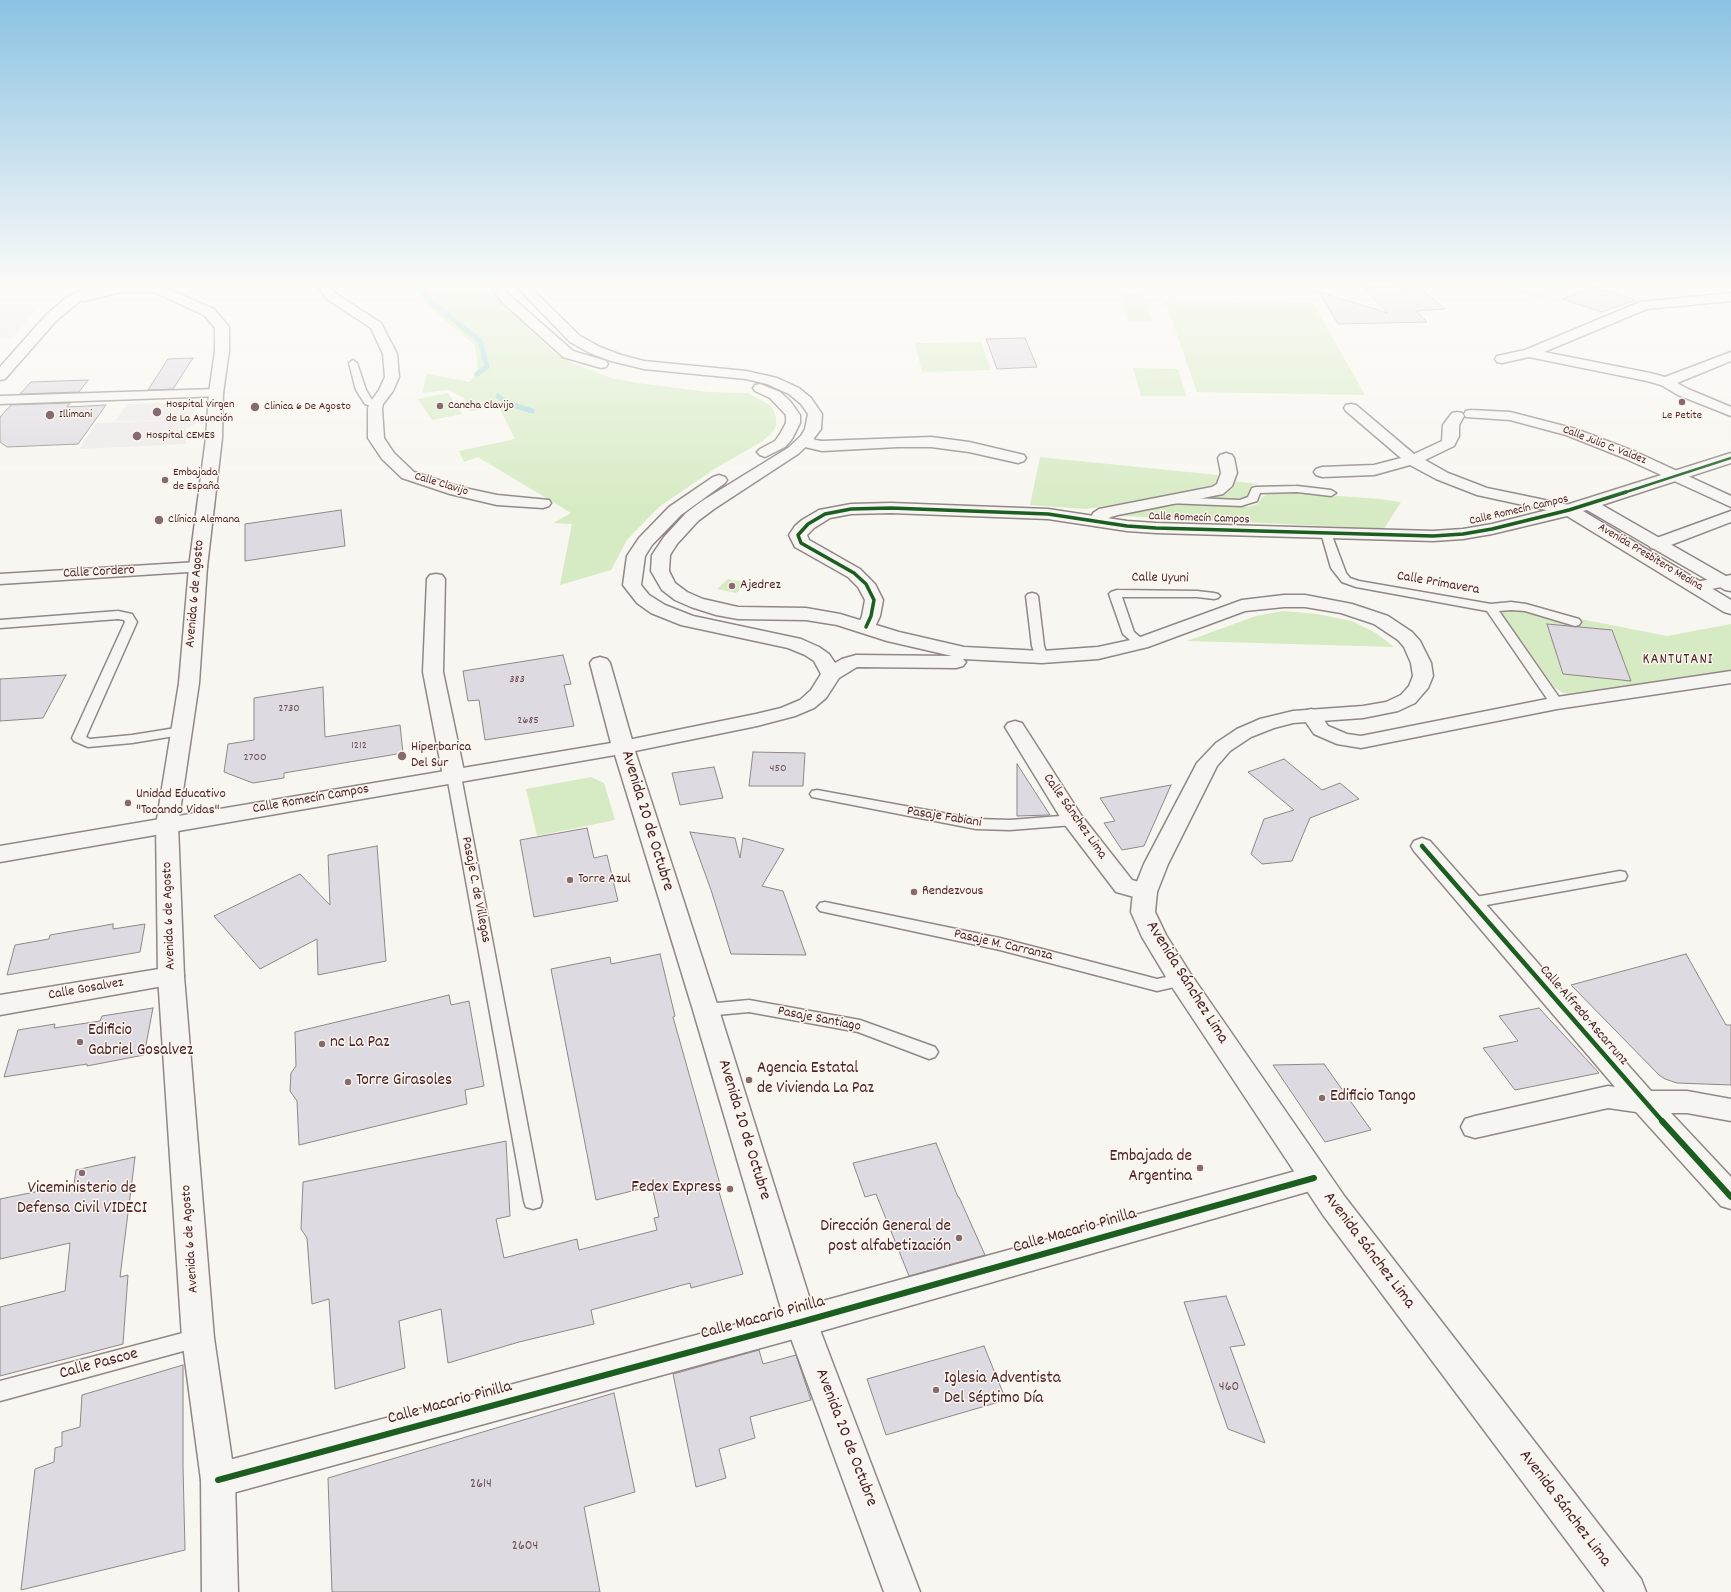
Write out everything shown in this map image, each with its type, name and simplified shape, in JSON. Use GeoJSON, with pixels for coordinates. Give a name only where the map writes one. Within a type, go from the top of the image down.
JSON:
{"type":"FeatureCollection","features":[{"type":"Feature","properties":{"kind":"main road"},"geometry":{"type":"LineString","coordinates":[[0,376],[15,359]]}},
{"type":"Feature","properties":{"kind":"main road","name":"Avenida 6 de Agosto"},"geometry":{"type":"LineString","coordinates":[[220,1592],[218,1480],[198,1338],[171,976],[167,825],[189,683],[204,503],[214,438],[216,393],[221,359]]}},
{"type":"Feature","properties":{"kind":"main road"},"geometry":{"type":"LineString","coordinates":[[376,404],[386,391],[392,377],[391,359]]}},
{"type":"Feature","properties":{"kind":"main road"},"geometry":{"type":"LineString","coordinates":[[586,359],[615,368],[646,373],[735,381],[775,395],[785,404],[793,415],[793,423],[787,436],[780,444],[710,485],[675,510],[658,527],[636,556],[632,585],[643,599],[658,609],[688,621],[794,643],[812,651],[822,658],[830,674],[849,663],[862,661],[984,662],[1019,657]]}},
{"type":"Feature","properties":{"kind":"main road"},"geometry":{"type":"LineString","coordinates":[[621,359],[644,365],[746,375],[772,381],[794,391],[806,401],[815,414],[813,429],[806,439],[793,451],[708,505],[692,517],[670,541],[661,554],[660,571],[668,586],[681,596],[716,609],[738,613],[806,614],[840,620],[894,637],[957,652],[1019,657]]}},
{"type":"Feature","properties":{"kind":"main road"},"geometry":{"type":"LineString","coordinates":[[1561,359],[1650,377],[1666,382],[1683,392],[1731,412]]}},
{"type":"Feature","properties":{"kind":"main road"},"geometry":{"type":"LineString","coordinates":[[1666,382],[1723,359]]}},
{"type":"Feature","properties":{"kind":"main road"},"geometry":{"type":"LineString","coordinates":[[0,400],[216,393]]}},
{"type":"Feature","properties":{"kind":"main road","name":"Calle Clavijo"},"geometry":{"type":"LineString","coordinates":[[376,404],[376,438],[388,456],[408,475],[456,491],[497,500],[543,503]]}},
{"type":"Feature","properties":{"kind":"main road"},"geometry":{"type":"LineString","coordinates":[[1351,408],[1412,460],[1442,476],[1483,492],[1569,510]]}},
{"type":"Feature","properties":{"kind":"main road","name":"Calle Julio C. Valdez"},"geometry":{"type":"LineString","coordinates":[[1412,460],[1449,443],[1452,436],[1451,425],[1464,415],[1510,416],[1546,424],[1601,443],[1731,502]]}},
{"type":"Feature","properties":{"kind":"main road"},"geometry":{"type":"LineString","coordinates":[[787,436],[806,439],[810,444],[822,446],[898,442],[931,442],[969,447],[1018,458]]}},
{"type":"Feature","properties":{"kind":"main road"},"geometry":{"type":"LineString","coordinates":[[1098,521],[1099,517],[1110,512],[1217,491],[1224,486],[1230,473],[1226,458]]}},
{"type":"Feature","properties":{"kind":"main road","name":"Calle Romecín Campos"},"geometry":{"type":"LineString","coordinates":[[866,627],[871,616],[874,600],[866,584],[854,573],[802,543],[798,535],[808,524],[825,514],[850,509],[891,508],[1034,514],[1098,521],[1127,526],[1156,528],[1432,536],[1492,530],[1569,510],[1731,458]]}},
{"type":"Feature","properties":{"kind":"main road"},"geometry":{"type":"LineString","coordinates":[[1322,472],[1374,470],[1412,460]]}},
{"type":"Feature","properties":{"kind":"main road","name":"Avenida Presbítero Medina"},"geometry":{"type":"LineString","coordinates":[[1589,504],[1728,583]]}},
{"type":"Feature","properties":{"kind":"main road","name":"Avenida Presbítero Medina"},"geometry":{"type":"LineString","coordinates":[[1569,510],[1697,586],[1731,608]]}},
{"type":"Feature","properties":{"kind":"main road"},"geometry":{"type":"LineString","coordinates":[[1657,544],[1731,516]]}},
{"type":"Feature","properties":{"kind":"main road","name":"Calle Cordero"},"geometry":{"type":"LineString","coordinates":[[0,579],[198,567]]}},
{"type":"Feature","properties":{"kind":"main road","name":"Pasaje C. de Villegas"},"geometry":{"type":"LineString","coordinates":[[436,579],[433,672],[454,776]]}},
{"type":"Feature","properties":{"kind":"main road"},"geometry":{"type":"LineString","coordinates":[[1697,586],[1728,583]]}},
{"type":"Feature","properties":{"kind":"main road","name":"Avenida Sánchez Lima"},"geometry":{"type":"LineString","coordinates":[[1019,657],[1042,657],[1098,652],[1140,643],[1242,606],[1262,603],[1298,601],[1346,608],[1381,620],[1405,636],[1414,646],[1422,664],[1423,676],[1418,688],[1408,699],[1391,707],[1363,712],[1293,717],[1268,723],[1244,733],[1223,747],[1208,763],[1156,864],[1145,892],[1143,912],[1147,924],[1181,980],[1314,1178],[1628,1592]]}},
{"type":"Feature","properties":{"kind":"main road","name":"Avenida 20 de Octubre"},"geometry":{"type":"LineString","coordinates":[[600,663],[623,746],[706,1010],[801,1322],[902,1592]]}},
{"type":"Feature","properties":{"kind":"main road","name":"Calle Romecín Campos"},"geometry":{"type":"LineString","coordinates":[[0,854],[454,776],[623,746],[757,720],[788,712],[807,704],[819,694],[830,674]]}},
{"type":"Feature","properties":{"kind":"main road"},"geometry":{"type":"LineString","coordinates":[[1311,715],[1321,730],[1332,736],[1344,740],[1361,742],[1557,703],[1731,677]]}},
{"type":"Feature","properties":{"kind":"main road","name":"Calle Sánchez Lima"},"geometry":{"type":"LineString","coordinates":[[1016,727],[1073,820],[1124,886],[1145,892]]}},
{"type":"Feature","properties":{"kind":"main road","name":"Calle Alfredo Ascarrunz"},"geometry":{"type":"LineString","coordinates":[[1422,846],[1644,1102],[1731,1197]]}},
{"type":"Feature","properties":{"kind":"main road","name":"Calle Gosalvez"},"geometry":{"type":"LineString","coordinates":[[0,1005],[171,976]]}},
{"type":"Feature","properties":{"kind":"main road"},"geometry":{"type":"LineString","coordinates":[[1475,1127],[1608,1097],[1644,1102],[1687,1102],[1731,1110]]}},
{"type":"Feature","properties":{"kind":"main road","name":"Calle Macario Pinilla"},"geometry":{"type":"LineString","coordinates":[[218,1480],[801,1322],[1314,1178]]}},
{"type":"Feature","properties":{"kind":"lane"},"geometry":{"type":"LineString","coordinates":[[353,363],[361,390],[368,402],[376,404]]}},
{"type":"Feature","properties":{"kind":"lane"},"geometry":{"type":"LineString","coordinates":[[1166,500],[1242,503],[1253,500],[1256,490],[1297,489],[1331,493]]}},
{"type":"Feature","properties":{"kind":"lane","name":"Calle Primavera"},"geometry":{"type":"LineString","coordinates":[[1326,532],[1337,568],[1346,580],[1356,584],[1491,608],[1503,606],[1526,608],[1575,622]]}},
{"type":"Feature","properties":{"kind":"lane","name":"Calle Uyuni"},"geometry":{"type":"LineString","coordinates":[[1140,643],[1129,634],[1115,596],[1117,593],[1196,594],[1214,596]]}},
{"type":"Feature","properties":{"kind":"lane"},"geometry":{"type":"LineString","coordinates":[[1032,596],[1038,646],[1042,657]]}},
{"type":"Feature","properties":{"kind":"lane"},"geometry":{"type":"LineString","coordinates":[[1491,608],[1557,703]]}},
{"type":"Feature","properties":{"kind":"lane"},"geometry":{"type":"LineString","coordinates":[[0,624],[118,615],[128,617],[131,622],[79,738],[88,743],[132,739],[182,731]]}},
{"type":"Feature","properties":{"kind":"lane","name":"Pasaje C. de Villegas"},"geometry":{"type":"LineString","coordinates":[[454,776],[533,1201]]}},
{"type":"Feature","properties":{"kind":"lane","name":"Pasaje Fabiani"},"geometry":{"type":"LineString","coordinates":[[817,794],[976,824],[1010,825],[1073,820]]}},
{"type":"Feature","properties":{"kind":"lane"},"geometry":{"type":"LineString","coordinates":[[1470,903],[1620,876]]}},
{"type":"Feature","properties":{"kind":"lane","name":"Pasaje M. Carranza"},"geometry":{"type":"LineString","coordinates":[[825,907],[1000,944],[1157,985],[1181,980]]}},
{"type":"Feature","properties":{"kind":"lane","name":"Pasaje Santiago"},"geometry":{"type":"LineString","coordinates":[[706,1010],[749,1006],[860,1026],[929,1052]]}},
{"type":"Feature","properties":{"kind":"lane","name":"Calle Pascoe"},"geometry":{"type":"LineString","coordinates":[[0,1391],[198,1338]]}},
{"type":"Feature","properties":{"kind":"shaded area","name":"Hospital CEMES"},"geometry":{"type":"Polygon","coordinates":[[[190,402],[197,406],[190,419],[196,419],[198,422],[186,429],[186,444],[79,449],[96,423],[179,420],[115,421],[127,404],[190,402]]]}},
{"type":"Feature","properties":{"kind":"green space"},"geometry":{"type":"Polygon","coordinates":[[[477,359],[565,359],[611,378],[638,383],[708,392],[748,393],[772,406],[776,417],[776,426],[771,434],[761,442],[716,468],[659,507],[627,540],[611,570],[560,585],[572,524],[553,523],[571,513],[478,457],[464,462],[459,451],[515,439],[499,407],[470,411],[464,398],[449,390],[422,393],[427,374],[470,382],[478,368],[477,359]]]}},
{"type":"Feature","properties":{"kind":"green space"},"geometry":{"type":"Polygon","coordinates":[[[919,359],[987,359],[991,370],[922,372],[919,359]]]}},
{"type":"Feature","properties":{"kind":"green space"},"geometry":{"type":"Polygon","coordinates":[[[1185,359],[1345,359],[1365,395],[1197,392],[1185,359]]]}},
{"type":"Feature","properties":{"kind":"green space"},"geometry":{"type":"Polygon","coordinates":[[[1133,368],[1178,369],[1186,396],[1141,396],[1133,368]]]}},
{"type":"Feature","properties":{"kind":"green space","name":"Cancha Clavijo"},"geometry":{"type":"Polygon","coordinates":[[[448,393],[462,414],[432,420],[418,399],[448,393]]]}},
{"type":"Feature","properties":{"kind":"green space"},"geometry":{"type":"Polygon","coordinates":[[[1040,457],[1218,475],[1217,485],[1208,489],[1086,509],[1030,505],[1040,457]]]}},
{"type":"Feature","properties":{"kind":"green space"},"geometry":{"type":"Polygon","coordinates":[[[1233,481],[1259,484],[1252,485],[1249,496],[1235,500],[1188,499],[1225,493],[1232,488],[1233,481]]]}},
{"type":"Feature","properties":{"kind":"green space"},"geometry":{"type":"Polygon","coordinates":[[[1285,492],[1401,502],[1384,529],[1122,516],[1128,512],[1176,504],[1248,507],[1258,504],[1261,498],[1266,495],[1285,492]]]}},
{"type":"Feature","properties":{"kind":"green space","name":"Ajedrez"},"geometry":{"type":"Polygon","coordinates":[[[728,579],[747,583],[736,593],[717,589],[728,579]]]}},
{"type":"Feature","properties":{"kind":"green space"},"geometry":{"type":"Polygon","coordinates":[[[1494,602],[1667,636],[1731,624],[1731,670],[1569,694],[1563,693],[1554,687],[1494,602]]]}},
{"type":"Feature","properties":{"kind":"green space"},"geometry":{"type":"Polygon","coordinates":[[[1283,611],[1317,614],[1352,621],[1376,633],[1394,647],[1187,641],[1256,616],[1283,611]]]}},
{"type":"Feature","properties":{"kind":"green space"},"geometry":{"type":"Polygon","coordinates":[[[591,777],[604,783],[615,820],[537,836],[526,789],[591,777]]]}},
{"type":"Feature","properties":{"kind":"building"},"geometry":{"type":"Polygon","coordinates":[[[168,359],[192,359],[173,389],[148,390],[168,359]]]}},
{"type":"Feature","properties":{"kind":"building"},"geometry":{"type":"Polygon","coordinates":[[[993,359],[1034,359],[1037,367],[997,369],[993,359]]]}},
{"type":"Feature","properties":{"kind":"building"},"geometry":{"type":"Polygon","coordinates":[[[88,380],[79,392],[20,394],[31,382],[88,380]]]}},
{"type":"Feature","properties":{"kind":"building"},"geometry":{"type":"Polygon","coordinates":[[[70,403],[67,407],[106,405],[78,444],[7,447],[0,442],[0,417],[11,405],[70,403]]]}},
{"type":"Feature","properties":{"kind":"building"},"geometry":{"type":"Polygon","coordinates":[[[341,510],[345,546],[245,561],[245,524],[341,510]]]}},
{"type":"Feature","properties":{"kind":"building"},"geometry":{"type":"Polygon","coordinates":[[[1547,624],[1612,630],[1631,681],[1563,674],[1547,624]]]}},
{"type":"Feature","properties":{"kind":"building"},"geometry":{"type":"Polygon","coordinates":[[[563,655],[571,684],[564,685],[574,726],[485,740],[479,700],[468,701],[463,671],[563,655]]]}},
{"type":"Feature","properties":{"kind":"building"},"geometry":{"type":"Polygon","coordinates":[[[66,675],[43,718],[0,721],[0,679],[66,675]]]}},
{"type":"Feature","properties":{"kind":"building"},"geometry":{"type":"Polygon","coordinates":[[[323,687],[325,737],[400,725],[403,753],[284,773],[284,778],[253,783],[224,772],[228,744],[254,740],[254,698],[323,687]]]}},
{"type":"Feature","properties":{"kind":"building"},"geometry":{"type":"Polygon","coordinates":[[[753,752],[805,753],[803,786],[749,786],[753,752]]]}},
{"type":"Feature","properties":{"kind":"building"},"geometry":{"type":"Polygon","coordinates":[[[1284,759],[1322,790],[1340,783],[1359,799],[1310,818],[1292,861],[1262,864],[1251,854],[1264,819],[1294,810],[1248,772],[1284,759]]]}},
{"type":"Feature","properties":{"kind":"building"},"geometry":{"type":"Polygon","coordinates":[[[1017,764],[1050,815],[1017,816],[1017,764]]]}},
{"type":"Feature","properties":{"kind":"building"},"geometry":{"type":"Polygon","coordinates":[[[714,767],[723,798],[680,805],[672,773],[714,767]]]}},
{"type":"Feature","properties":{"kind":"building"},"geometry":{"type":"Polygon","coordinates":[[[1171,785],[1144,846],[1122,850],[1104,823],[1115,821],[1100,798],[1171,785]]]}},
{"type":"Feature","properties":{"kind":"building","name":"Torre Azul"},"geometry":{"type":"Polygon","coordinates":[[[587,828],[594,858],[607,855],[618,901],[534,917],[520,840],[587,828]]]}},
{"type":"Feature","properties":{"kind":"building"},"geometry":{"type":"Polygon","coordinates":[[[690,832],[735,838],[740,858],[743,838],[784,849],[762,886],[783,891],[806,955],[731,954],[711,890],[690,832]]]}},
{"type":"Feature","properties":{"kind":"building"},"geometry":{"type":"Polygon","coordinates":[[[377,846],[386,961],[318,975],[317,939],[260,969],[214,916],[300,874],[330,905],[328,855],[377,846]]]}},
{"type":"Feature","properties":{"kind":"building"},"geometry":{"type":"Polygon","coordinates":[[[113,924],[113,929],[145,924],[140,952],[7,975],[15,945],[49,939],[50,935],[113,924]]]}},
{"type":"Feature","properties":{"kind":"building"},"geometry":{"type":"Polygon","coordinates":[[[660,954],[675,1016],[673,1017],[720,1184],[717,1185],[743,1274],[691,1288],[690,1283],[591,1310],[594,1324],[519,1342],[448,1363],[441,1309],[399,1321],[405,1368],[335,1389],[329,1299],[312,1304],[307,1238],[301,1229],[303,1182],[506,1141],[510,1216],[496,1219],[504,1258],[577,1239],[579,1250],[657,1230],[654,1218],[659,1217],[653,1191],[649,1192],[648,1187],[596,1200],[551,969],[610,957],[611,964],[660,954]]]}},
{"type":"Feature","properties":{"kind":"building"},"geometry":{"type":"Polygon","coordinates":[[[1686,954],[1726,1025],[1731,1025],[1731,1085],[1677,1083],[1665,1079],[1659,1075],[1571,985],[1686,954]]]}},
{"type":"Feature","properties":{"kind":"building","name":"Torre Girasoles"},"geometry":{"type":"Polygon","coordinates":[[[449,995],[451,1005],[469,1001],[484,1086],[465,1090],[467,1104],[299,1145],[297,1101],[290,1091],[291,1073],[296,1066],[295,1032],[449,995]]]}},
{"type":"Feature","properties":{"kind":"building","name":"Edificio Gabriel Gosalvez"},"geometry":{"type":"Polygon","coordinates":[[[153,1008],[144,1055],[87,1066],[87,1064],[4,1077],[18,1030],[55,1024],[54,1028],[100,1021],[102,1016],[153,1008]]]}},
{"type":"Feature","properties":{"kind":"building"},"geometry":{"type":"Polygon","coordinates":[[[1539,1008],[1599,1073],[1515,1090],[1483,1048],[1518,1041],[1499,1016],[1539,1008]]]}},
{"type":"Feature","properties":{"kind":"building","name":"Edificio Tango"},"geometry":{"type":"Polygon","coordinates":[[[1324,1064],[1371,1130],[1325,1142],[1273,1065],[1324,1064]]]}},
{"type":"Feature","properties":{"kind":"building"},"geometry":{"type":"Polygon","coordinates":[[[936,1143],[958,1197],[985,1255],[909,1276],[876,1194],[865,1197],[853,1163],[936,1143]]]}},
{"type":"Feature","properties":{"kind":"building"},"geometry":{"type":"Polygon","coordinates":[[[135,1157],[120,1277],[128,1275],[123,1344],[0,1376],[0,1307],[65,1291],[70,1243],[0,1259],[0,1199],[74,1184],[76,1170],[135,1157]]]}},
{"type":"Feature","properties":{"kind":"building"},"geometry":{"type":"Polygon","coordinates":[[[1226,1296],[1245,1345],[1230,1347],[1265,1443],[1228,1429],[1184,1302],[1226,1296]]]}},
{"type":"Feature","properties":{"kind":"building","name":"Iglesia Adventista Del Séptimo Día"},"geometry":{"type":"Polygon","coordinates":[[[984,1346],[1006,1400],[886,1435],[867,1379],[984,1346]]]}},
{"type":"Feature","properties":{"kind":"building"},"geometry":{"type":"Polygon","coordinates":[[[759,1350],[763,1364],[796,1355],[811,1400],[750,1417],[755,1438],[719,1449],[726,1478],[696,1487],[673,1374],[759,1350]]]}},
{"type":"Feature","properties":{"kind":"building"},"geometry":{"type":"Polygon","coordinates":[[[183,1365],[185,1550],[21,1590],[35,1469],[54,1462],[55,1448],[62,1446],[62,1432],[80,1427],[82,1395],[183,1365]]]}},
{"type":"Feature","properties":{"kind":"building"},"geometry":{"type":"Polygon","coordinates":[[[614,1393],[635,1492],[584,1507],[600,1592],[332,1592],[328,1478],[614,1393]]]}},
{"type":"Feature","properties":{"kind":"waterway"},"geometry":{"type":"LineString","coordinates":[[477,374],[487,367],[485,359]]}},
{"type":"Feature","properties":{"kind":"waterway"},"geometry":{"type":"LineString","coordinates":[[498,396],[507,403],[532,411]]}},
{"type":"Feature","properties":{"kind":"cycle path"},"geometry":{"type":"LineString","coordinates":[[866,627],[871,616],[874,600],[866,584],[854,573],[801,543],[798,535],[808,524],[825,514],[851,509],[891,508],[1048,514],[1127,526],[1156,528],[1433,536],[1463,534],[1492,529],[1569,510],[1731,458]]}},
{"type":"Feature","properties":{"kind":"cycle path"},"geometry":{"type":"LineString","coordinates":[[1422,846],[1644,1102],[1731,1197]]}},
{"type":"Feature","properties":{"kind":"cycle path"},"geometry":{"type":"LineString","coordinates":[[218,1480],[801,1322],[1314,1178]]}},
{"type":"Feature","properties":{"kind":"place","name":"Le Petite"},"geometry":{"type":"Point","coordinates":[1682,402]}},
{"type":"Feature","properties":{"kind":"place","name":"Cancha Clavijo"},"geometry":{"type":"Point","coordinates":[440,406]}},
{"type":"Feature","properties":{"kind":"place","name":"Clinica 6 De Agosto"},"geometry":{"type":"Point","coordinates":[255,407]}},
{"type":"Feature","properties":{"kind":"place","name":"Hospital Virgen de La Asunción"},"geometry":{"type":"Point","coordinates":[157,412]}},
{"type":"Feature","properties":{"kind":"place","name":"Illimani"},"geometry":{"type":"Point","coordinates":[50,415]}},
{"type":"Feature","properties":{"kind":"place","name":"Hospital CEMES"},"geometry":{"type":"Point","coordinates":[137,436]}},
{"type":"Feature","properties":{"kind":"place","name":"Embajada de España"},"geometry":{"type":"Point","coordinates":[165,480]}},
{"type":"Feature","properties":{"kind":"place","name":"Clínica Alemana"},"geometry":{"type":"Point","coordinates":[159,520]}},
{"type":"Feature","properties":{"kind":"place","name":"Ajedrez"},"geometry":{"type":"Point","coordinates":[732,586]}},
{"type":"Feature","properties":{"kind":"place","name":"Hiperbarica Del Sur"},"geometry":{"type":"Point","coordinates":[402,756]}},
{"type":"Feature","properties":{"kind":"place","name":"Unidad Educativo \"Tocando Vidas\""},"geometry":{"type":"Point","coordinates":[128,803]}},
{"type":"Feature","properties":{"kind":"place","name":"Torre Azul"},"geometry":{"type":"Point","coordinates":[570,880]}},
{"type":"Feature","properties":{"kind":"place","name":"Rendezvous"},"geometry":{"type":"Point","coordinates":[914,892]}},
{"type":"Feature","properties":{"kind":"place","name":"Edificio Gabriel Gosalvez"},"geometry":{"type":"Point","coordinates":[80,1042]}},
{"type":"Feature","properties":{"kind":"place","name":"nc La Paz"},"geometry":{"type":"Point","coordinates":[322,1044]}},
{"type":"Feature","properties":{"kind":"place","name":"Agencia Estatal de Vivienda La Paz"},"geometry":{"type":"Point","coordinates":[749,1080]}},
{"type":"Feature","properties":{"kind":"place","name":"Torre Girasoles"},"geometry":{"type":"Point","coordinates":[348,1082]}},
{"type":"Feature","properties":{"kind":"place","name":"Edificio Tango"},"geometry":{"type":"Point","coordinates":[1322,1098]}},
{"type":"Feature","properties":{"kind":"place","name":"Embajada de Argentina"},"geometry":{"type":"Point","coordinates":[1200,1168]}},
{"type":"Feature","properties":{"kind":"place","name":"Viceministerio de Defensa Civil VIDECI"},"geometry":{"type":"Point","coordinates":[82,1173]}},
{"type":"Feature","properties":{"kind":"place","name":"Fedex Express"},"geometry":{"type":"Point","coordinates":[730,1189]}},
{"type":"Feature","properties":{"kind":"place","name":"Dirección General de post alfabetización"},"geometry":{"type":"Point","coordinates":[959,1238]}},
{"type":"Feature","properties":{"kind":"place","name":"Iglesia Adventista Del Séptimo Día"},"geometry":{"type":"Point","coordinates":[936,1390]}},
{"type":"Feature","properties":{"kind":"district","name":"KANTUTANI"},"geometry":{"type":"Point","coordinates":[1678,661]}}]}
